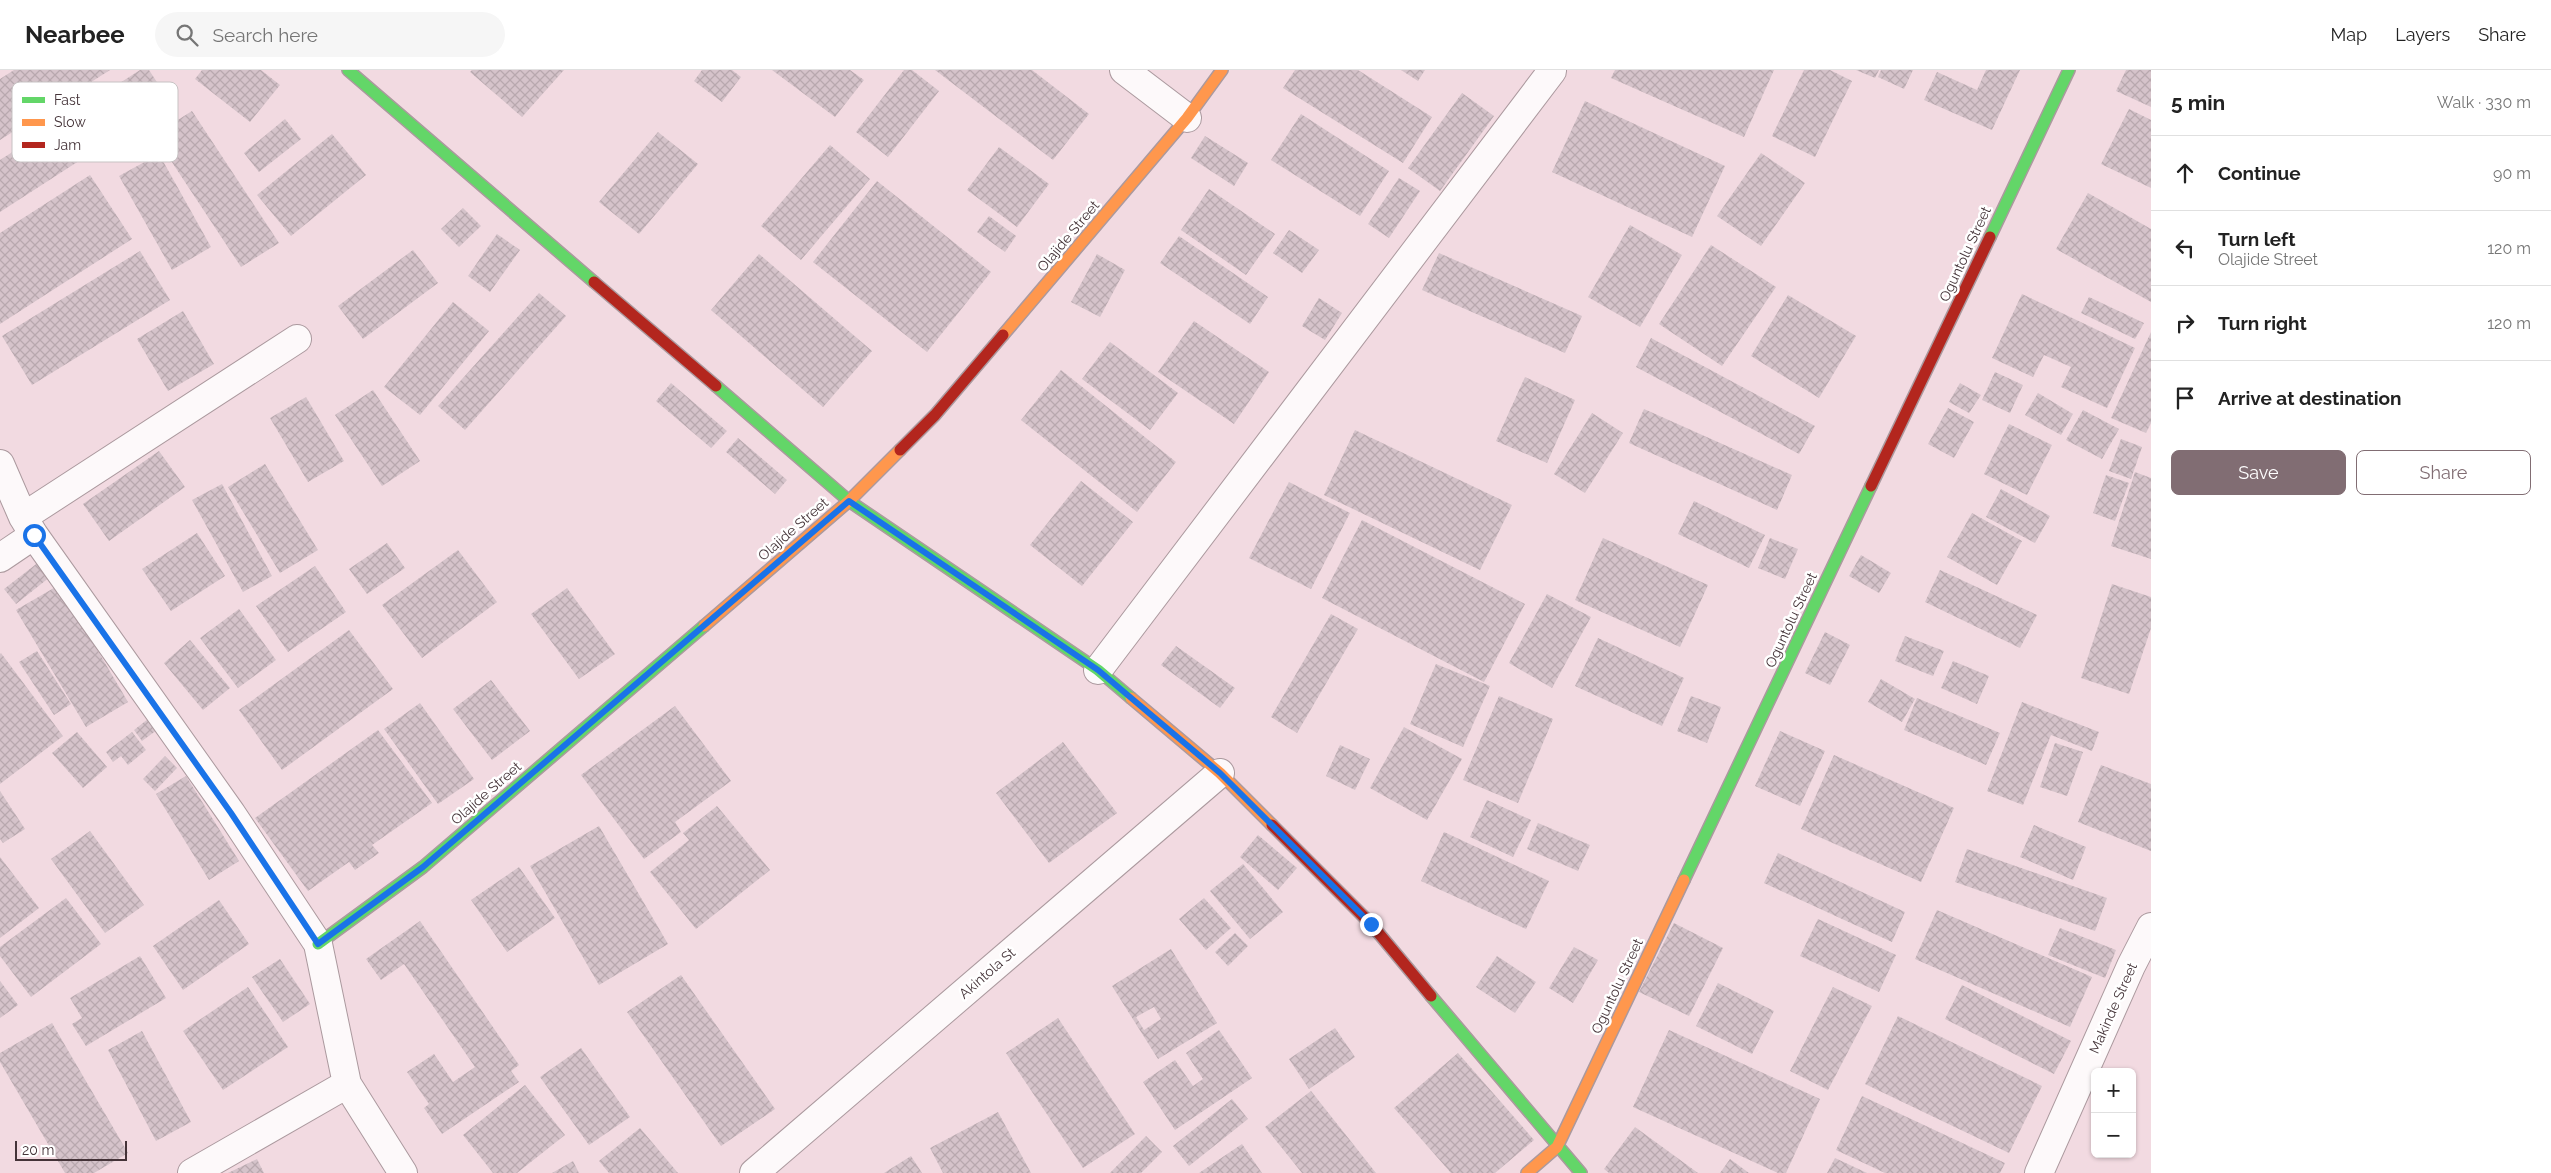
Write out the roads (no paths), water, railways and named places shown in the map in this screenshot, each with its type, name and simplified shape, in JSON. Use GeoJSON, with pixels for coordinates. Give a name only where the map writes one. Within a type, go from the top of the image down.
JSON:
{"type":"FeatureCollection","features":[{"type":"Feature","properties":{"kind":"street"},"geometry":{"type":"LineString","coordinates":[[348,70],[849,501],[1098,670],[1220,773],[1371,924],[1557,1147],[1582,1173]]}},
{"type":"Feature","properties":{"kind":"street"},"geometry":{"type":"LineString","coordinates":[[1124,70],[1187,118]]}},
{"type":"Feature","properties":{"kind":"street","name":"Olajide Street"},"geometry":{"type":"LineString","coordinates":[[318,944],[423,867],[849,501],[935,415],[1187,118],[1222,70]]}},
{"type":"Feature","properties":{"kind":"street","name":"Oguntolu Street"},"geometry":{"type":"LineString","coordinates":[[1527,1173],[1557,1147],[2069,70]]}},
{"type":"Feature","properties":{"kind":"street"},"geometry":{"type":"LineString","coordinates":[[1098,670],[1552,71]]}},
{"type":"Feature","properties":{"kind":"street"},"geometry":{"type":"LineString","coordinates":[[0,558],[29,526],[297,339]]}},
{"type":"Feature","properties":{"kind":"street"},"geometry":{"type":"LineString","coordinates":[[0,464],[29,526],[231,813],[318,944],[347,1084],[403,1173]]}},
{"type":"Feature","properties":{"kind":"street","name":"Akintola St"},"geometry":{"type":"LineString","coordinates":[[754,1173],[1220,773]]}},
{"type":"Feature","properties":{"kind":"street","name":"Makinde Street"},"geometry":{"type":"LineString","coordinates":[[2039,1173],[2131,966],[2151,927]]}},
{"type":"Feature","properties":{"kind":"street"},"geometry":{"type":"LineString","coordinates":[[192,1173],[347,1084]]}}]}
